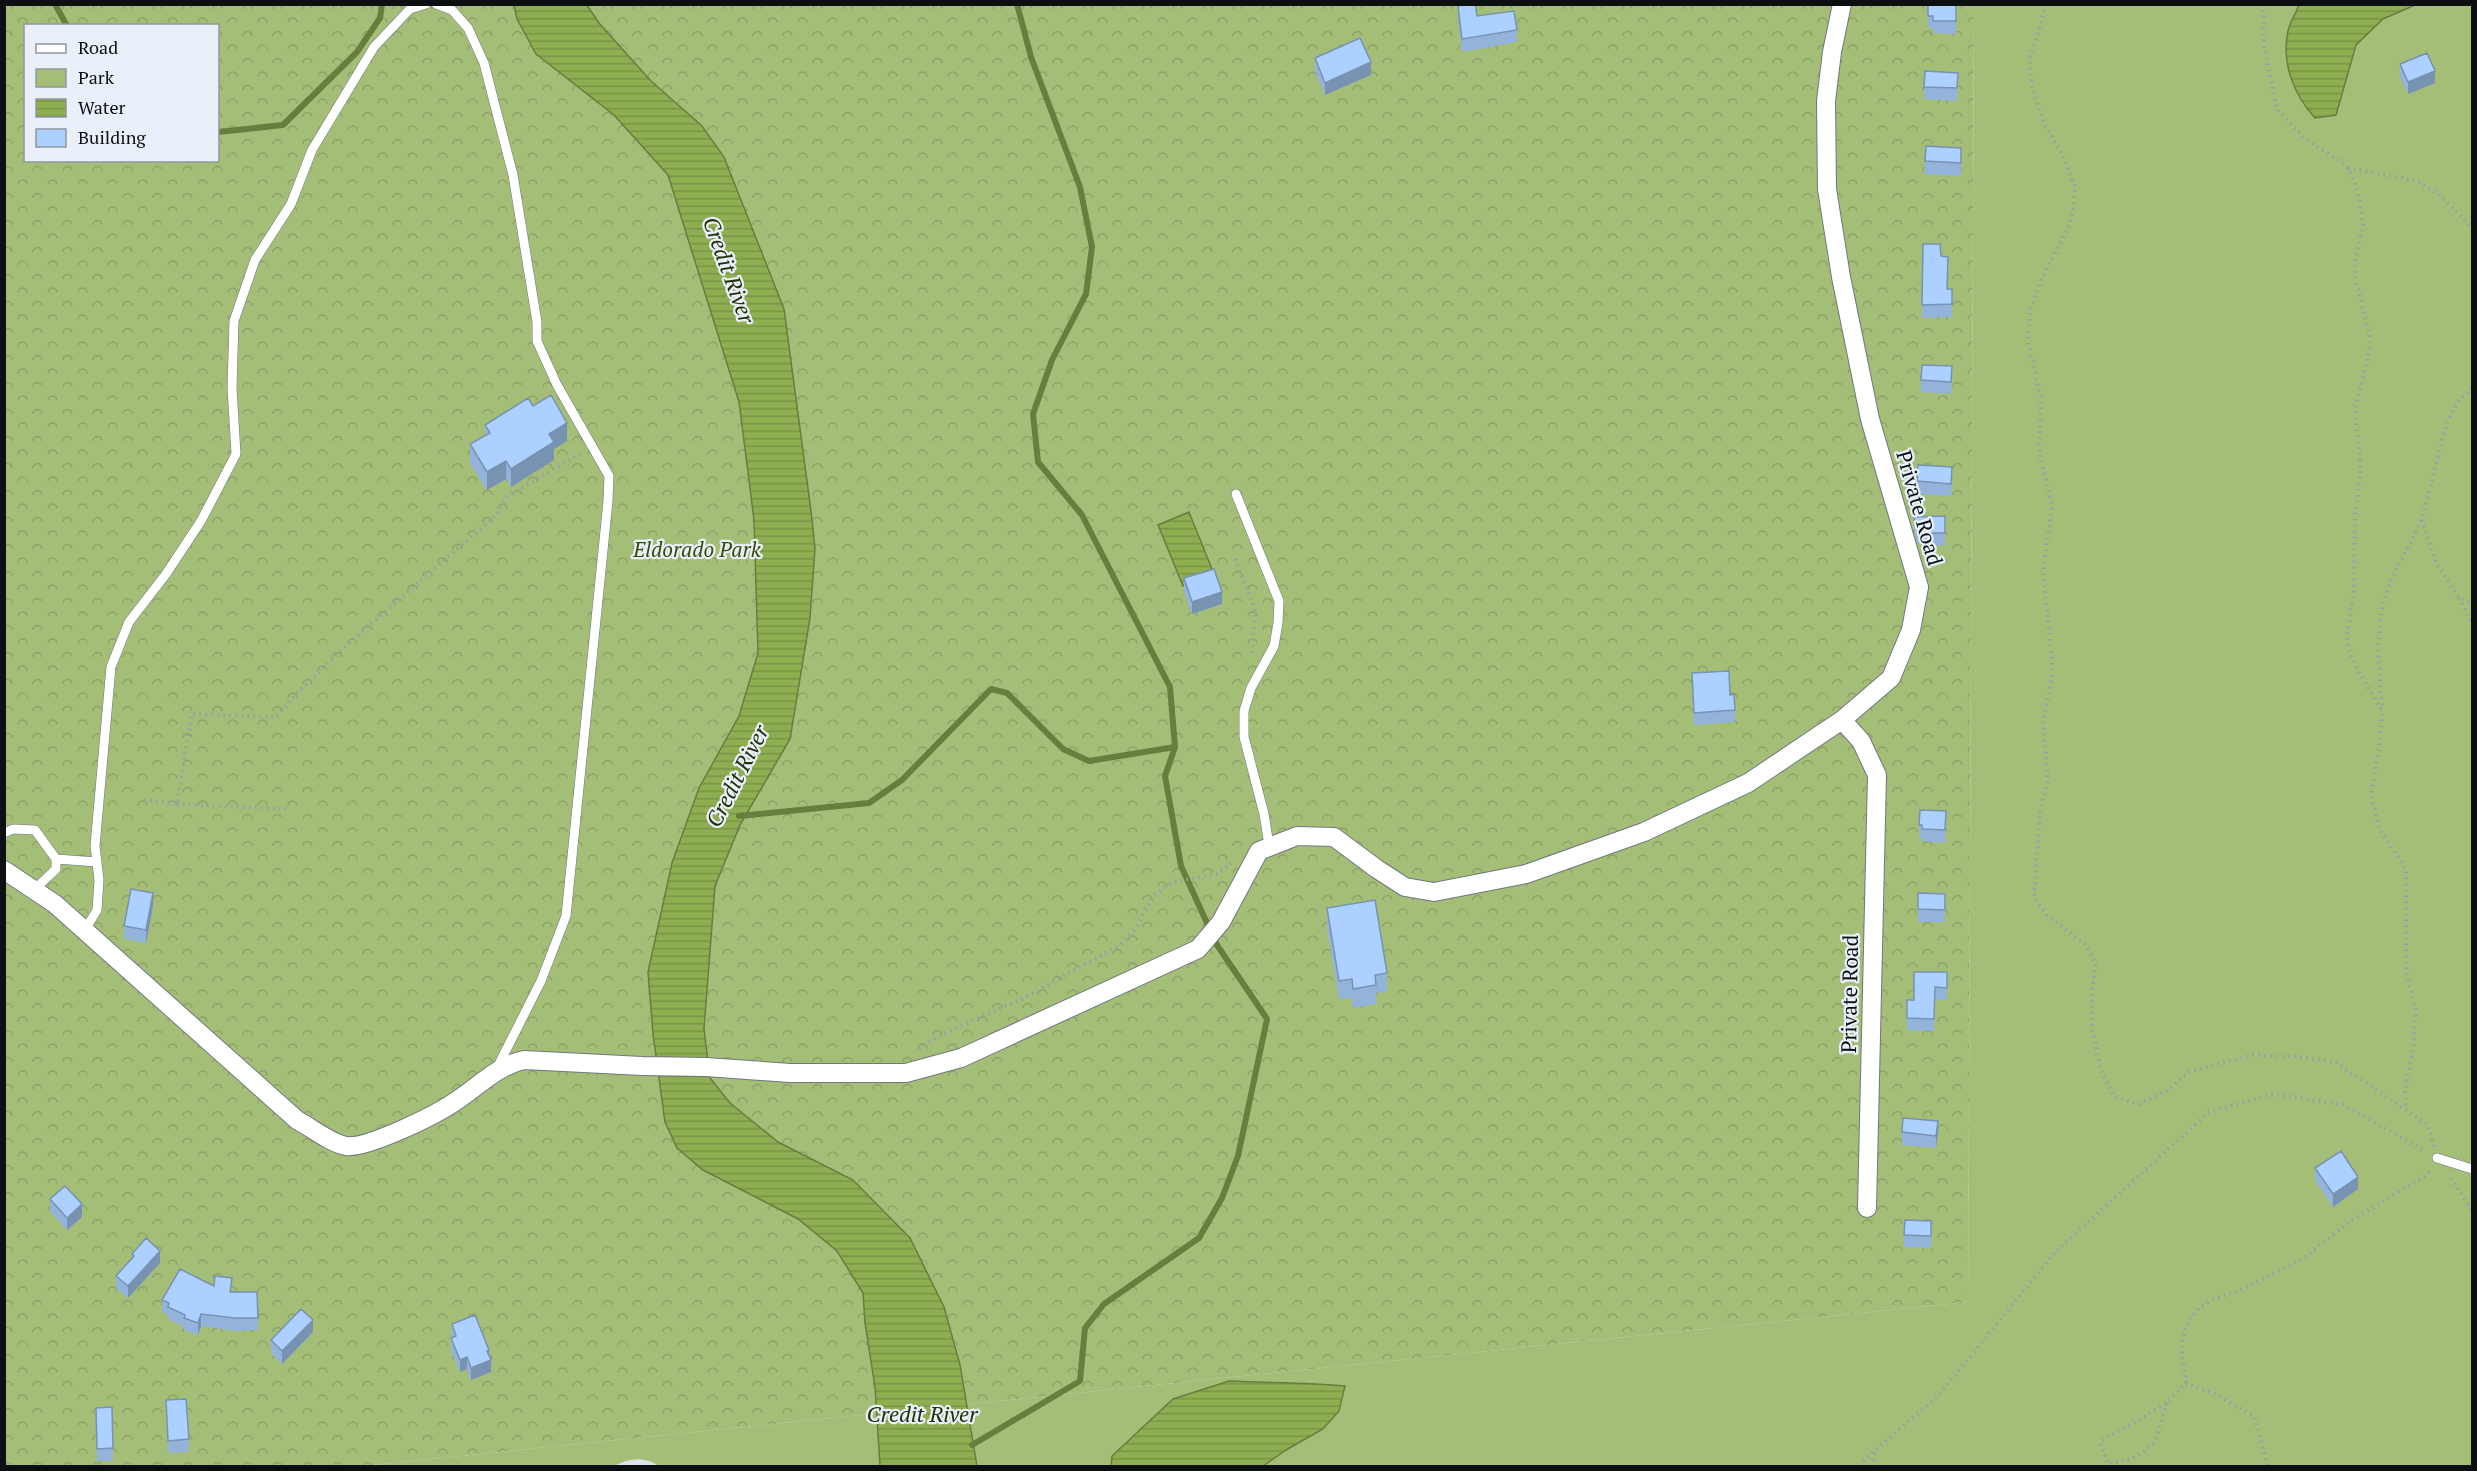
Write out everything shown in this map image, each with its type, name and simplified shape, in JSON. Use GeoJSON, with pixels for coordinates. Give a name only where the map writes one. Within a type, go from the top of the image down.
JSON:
{"type":"FeatureCollection","features":[{"type":"Feature","properties":{"kind":"street","name":"Private Road"},"geometry":{"type":"LineString","coordinates":[[1842,4],[1832,52],[1826,101],[1827,189],[1841,277],[1870,419],[1918,587],[1911,630],[1891,678],[1842,720],[1862,741],[1877,775],[1868,1208]]}},
{"type":"Feature","properties":{"kind":"street"},"geometry":{"type":"LineString","coordinates":[[4,870],[55,904],[297,1120],[347,1146],[372,1143],[452,1104],[507,1064],[524,1060],[642,1066],[706,1066],[790,1073],[906,1073],[961,1058],[1198,949],[1221,922],[1259,851],[1269,845],[1297,836],[1334,837],[1406,887],[1434,892],[1526,874],[1644,832],[1748,783],[1842,720]]}},
{"type":"Feature","properties":{"kind":"lane"},"geometry":{"type":"LineString","coordinates":[[85,930],[97,910],[95,846],[111,668],[129,622],[166,574],[201,521],[236,454],[232,388],[234,321],[255,260],[291,204],[312,150],[375,47],[410,9],[426,4]]}},
{"type":"Feature","properties":{"kind":"lane"},"geometry":{"type":"LineString","coordinates":[[436,4],[452,10],[468,28],[484,63],[513,175],[537,322],[537,341],[557,385],[609,477],[609,501],[566,916],[541,981],[495,1072]]}},
{"type":"Feature","properties":{"kind":"lane"},"geometry":{"type":"LineString","coordinates":[[1236,494],[1279,601],[1274,646],[1251,688],[1244,711],[1244,737],[1264,814],[1269,845]]}},
{"type":"Feature","properties":{"kind":"lane"},"geometry":{"type":"LineString","coordinates":[[4,833],[13,829],[36,831],[56,859],[56,869],[34,890]]}},
{"type":"Feature","properties":{"kind":"lane"},"geometry":{"type":"LineString","coordinates":[[56,859],[97,862]]}},
{"type":"Feature","properties":{"kind":"lane"},"geometry":{"type":"LineString","coordinates":[[2437,1158],[2472,1169]]}},
{"type":"Feature","properties":{"kind":"path"},"geometry":{"type":"LineString","coordinates":[[2045,4],[2030,58],[2032,89],[2045,125],[2063,156],[2076,187],[2074,208],[2068,228],[2042,278],[2030,311],[2029,321],[2028,341],[2041,398],[2039,451],[2052,506],[2043,572],[2053,671],[2043,723],[2048,780],[2040,811],[2034,898],[2047,915],[2086,945],[2096,964],[2092,992],[2092,1026],[2101,1071],[2115,1097],[2139,1104],[2169,1090],[2188,1072],[2254,1055],[2335,1062],[2428,1125],[2437,1158],[2472,1211]]}},
{"type":"Feature","properties":{"kind":"path"},"geometry":{"type":"LineString","coordinates":[[2263,4],[2264,46],[2277,110],[2304,138],[2348,168],[2418,181],[2440,195],[2472,227]]}},
{"type":"Feature","properties":{"kind":"path"},"geometry":{"type":"LineString","coordinates":[[2348,168],[2354,180],[2363,225],[2354,267],[2370,337],[2355,408],[2361,470],[2355,517],[2354,589],[2347,638],[2348,648],[2359,672],[2382,711]]}},
{"type":"Feature","properties":{"kind":"path"},"geometry":{"type":"LineString","coordinates":[[2406,1109],[2405,1092],[2413,1050],[2416,1012],[2406,970],[2406,869],[2379,828],[2371,795],[2379,748],[2382,711],[2380,690],[2382,609],[2389,586],[2422,519],[2446,425],[2457,403],[2472,388]]}},
{"type":"Feature","properties":{"kind":"path"},"geometry":{"type":"LineString","coordinates":[[177,804],[192,714],[276,717],[292,697],[347,645],[497,514],[508,496],[592,447]]}},
{"type":"Feature","properties":{"kind":"path"},"geometry":{"type":"LineString","coordinates":[[2422,519],[2434,558],[2472,624]]}},
{"type":"Feature","properties":{"kind":"path"},"geometry":{"type":"LineString","coordinates":[[1235,559],[1255,609],[1251,660]]}},
{"type":"Feature","properties":{"kind":"path"},"geometry":{"type":"LineString","coordinates":[[2459,598],[2472,604]]}},
{"type":"Feature","properties":{"kind":"path"},"geometry":{"type":"LineString","coordinates":[[144,800],[177,804],[287,809]]}},
{"type":"Feature","properties":{"kind":"path"},"geometry":{"type":"LineString","coordinates":[[914,1053],[942,1034],[1022,999],[1120,945],[1135,929],[1153,897],[1164,887],[1177,881],[1218,874],[1236,859]]}},
{"type":"Feature","properties":{"kind":"path"},"geometry":{"type":"LineString","coordinates":[[1859,1467],[1875,1450],[1939,1395],[2056,1251],[2209,1112],[2273,1094],[2344,1105],[2437,1158]]}},
{"type":"Feature","properties":{"kind":"path"},"geometry":{"type":"LineString","coordinates":[[2186,1383],[2181,1345],[2188,1322],[2199,1308],[2211,1300],[2246,1288],[2305,1257],[2352,1220],[2428,1174],[2437,1158]]}},
{"type":"Feature","properties":{"kind":"path"},"geometry":{"type":"LineString","coordinates":[[2167,1403],[2155,1441],[2137,1457],[2108,1464],[2100,1442],[2167,1403],[2186,1383]]}},
{"type":"Feature","properties":{"kind":"path"},"geometry":{"type":"LineString","coordinates":[[2186,1383],[2213,1393],[2254,1416],[2268,1467]]}},
{"type":"Feature","properties":{"kind":"path"},"geometry":{"type":"LineString","coordinates":[[1872,1467],[1875,1450]]}},
{"type":"Feature","properties":{"kind":"green space","name":"Eldorado Park"},"geometry":{"type":"Polygon","coordinates":[[[4,5],[1974,5],[1968,1302],[362,1466],[5,1466],[4,5]]]}},
{"type":"Feature","properties":{"kind":"green space"},"geometry":{"type":"Polygon","coordinates":[[[1974,5],[2472,5],[2472,1466],[659,1466],[636,1459],[614,1466],[362,1466],[1968,1302],[1974,5]]]}},
{"type":"Feature","properties":{"kind":"water","name":"Credit River"},"geometry":{"type":"Polygon","coordinates":[[[514,5],[587,5],[599,23],[651,81],[702,126],[724,157],[784,309],[815,548],[810,618],[790,739],[740,825],[715,886],[704,1029],[710,1078],[730,1103],[778,1142],[853,1180],[910,1238],[944,1307],[960,1365],[977,1466],[880,1466],[875,1387],[865,1323],[863,1293],[837,1251],[798,1219],[703,1170],[677,1148],[665,1122],[653,1034],[648,972],[672,863],[699,788],[739,716],[758,653],[754,520],[739,402],[668,175],[614,115],[536,54],[517,19],[514,5]]]}},
{"type":"Feature","properties":{"kind":"water"},"geometry":{"type":"Polygon","coordinates":[[[2299,5],[2415,5],[2383,19],[2356,45],[2336,115],[2315,118],[2295,89],[2291,78],[2286,43],[2289,28],[2299,5]]]}},
{"type":"Feature","properties":{"kind":"water"},"geometry":{"type":"Polygon","coordinates":[[[1189,512],[1214,574],[1183,586],[1158,525],[1189,512]]]}},
{"type":"Feature","properties":{"kind":"water"},"geometry":{"type":"Polygon","coordinates":[[[1229,1381],[1345,1386],[1339,1411],[1323,1429],[1263,1466],[1111,1466],[1112,1456],[1173,1399],[1229,1381]]]}},
{"type":"Feature","properties":{"kind":"building"},"geometry":{"type":"Polygon","coordinates":[[[1475,4],[1477,16],[1514,11],[1517,30],[1462,39],[1458,6],[1475,4]]]}},
{"type":"Feature","properties":{"kind":"building"},"geometry":{"type":"Polygon","coordinates":[[[1928,4],[1956,4],[1956,21],[1933,21],[1933,16],[1928,16],[1928,4]]]}},
{"type":"Feature","properties":{"kind":"building"},"geometry":{"type":"Polygon","coordinates":[[[1360,38],[1371,62],[1325,83],[1315,58],[1360,38]]]}},
{"type":"Feature","properties":{"kind":"building"},"geometry":{"type":"Polygon","coordinates":[[[2427,53],[2435,71],[2408,82],[2400,64],[2427,53]]]}},
{"type":"Feature","properties":{"kind":"building"},"geometry":{"type":"Polygon","coordinates":[[[1925,71],[1958,73],[1957,88],[1924,87],[1925,71]]]}},
{"type":"Feature","properties":{"kind":"building"},"geometry":{"type":"Polygon","coordinates":[[[1926,146],[1961,148],[1961,163],[1925,161],[1926,146]]]}},
{"type":"Feature","properties":{"kind":"building"},"geometry":{"type":"Polygon","coordinates":[[[1923,244],[1940,244],[1941,256],[1948,257],[1947,289],[1952,289],[1952,304],[1922,305],[1923,244]]]}},
{"type":"Feature","properties":{"kind":"building"},"geometry":{"type":"Polygon","coordinates":[[[1922,365],[1952,366],[1951,382],[1921,380],[1922,365]]]}},
{"type":"Feature","properties":{"kind":"building"},"geometry":{"type":"Polygon","coordinates":[[[551,395],[567,423],[549,434],[554,442],[511,469],[506,461],[487,472],[470,444],[490,433],[485,425],[528,398],[533,406],[551,395]]]}},
{"type":"Feature","properties":{"kind":"building"},"geometry":{"type":"Polygon","coordinates":[[[1918,465],[1952,467],[1951,484],[1917,481],[1918,465]]]}},
{"type":"Feature","properties":{"kind":"building"},"geometry":{"type":"Polygon","coordinates":[[[1945,516],[1945,533],[1918,531],[1914,517],[1945,516]]]}},
{"type":"Feature","properties":{"kind":"building"},"geometry":{"type":"Polygon","coordinates":[[[1214,569],[1222,592],[1192,602],[1184,578],[1214,569]]]}},
{"type":"Feature","properties":{"kind":"building"},"geometry":{"type":"Polygon","coordinates":[[[1729,671],[1730,695],[1734,694],[1735,710],[1694,713],[1692,673],[1729,671]]]}},
{"type":"Feature","properties":{"kind":"building"},"geometry":{"type":"Polygon","coordinates":[[[1920,810],[1946,811],[1945,830],[1922,829],[1922,825],[1919,825],[1920,810]]]}},
{"type":"Feature","properties":{"kind":"building"},"geometry":{"type":"Polygon","coordinates":[[[131,889],[153,893],[146,930],[124,926],[131,889]]]}},
{"type":"Feature","properties":{"kind":"building"},"geometry":{"type":"Polygon","coordinates":[[[1918,893],[1945,894],[1945,910],[1918,909],[1918,893]]]}},
{"type":"Feature","properties":{"kind":"building"},"geometry":{"type":"Polygon","coordinates":[[[1375,900],[1387,973],[1375,975],[1376,985],[1353,989],[1352,979],[1339,981],[1327,908],[1375,900]]]}},
{"type":"Feature","properties":{"kind":"building"},"geometry":{"type":"Polygon","coordinates":[[[1914,972],[1947,972],[1947,988],[1935,987],[1934,1019],[1907,1018],[1907,1000],[1914,1000],[1914,972]]]}},
{"type":"Feature","properties":{"kind":"building"},"geometry":{"type":"Polygon","coordinates":[[[1903,1118],[1938,1121],[1936,1136],[1902,1132],[1903,1118]]]}},
{"type":"Feature","properties":{"kind":"building"},"geometry":{"type":"Polygon","coordinates":[[[2341,1151],[2358,1177],[2333,1194],[2315,1168],[2341,1151]]]}},
{"type":"Feature","properties":{"kind":"building"},"geometry":{"type":"Polygon","coordinates":[[[65,1186],[82,1204],[67,1218],[50,1199],[65,1186]]]}},
{"type":"Feature","properties":{"kind":"building"},"geometry":{"type":"Polygon","coordinates":[[[1905,1220],[1931,1221],[1931,1236],[1904,1235],[1905,1220]]]}},
{"type":"Feature","properties":{"kind":"building"},"geometry":{"type":"Polygon","coordinates":[[[146,1238],[160,1251],[128,1286],[116,1276],[146,1238]]]}},
{"type":"Feature","properties":{"kind":"building"},"geometry":{"type":"Polygon","coordinates":[[[180,1269],[214,1286],[215,1276],[232,1278],[230,1292],[257,1292],[258,1318],[201,1314],[198,1323],[184,1318],[185,1315],[168,1307],[169,1303],[162,1300],[180,1269]]]}},
{"type":"Feature","properties":{"kind":"building"},"geometry":{"type":"Polygon","coordinates":[[[301,1309],[313,1320],[282,1351],[271,1340],[301,1309]]]}},
{"type":"Feature","properties":{"kind":"building"},"geometry":{"type":"Polygon","coordinates":[[[475,1315],[491,1360],[471,1368],[467,1357],[460,1360],[451,1338],[456,1336],[452,1324],[475,1315]]]}},
{"type":"Feature","properties":{"kind":"building"},"geometry":{"type":"Polygon","coordinates":[[[186,1399],[189,1439],[168,1441],[166,1400],[186,1399]]]}},
{"type":"Feature","properties":{"kind":"building"},"geometry":{"type":"Polygon","coordinates":[[[112,1407],[113,1448],[97,1449],[96,1408],[112,1407]]]}},
{"type":"Feature","properties":{"kind":"waterway"},"geometry":{"type":"LineString","coordinates":[[55,4],[66,24]]}},
{"type":"Feature","properties":{"kind":"waterway"},"geometry":{"type":"LineString","coordinates":[[219,132],[283,125],[357,52],[380,18],[382,4]]}},
{"type":"Feature","properties":{"kind":"waterway"},"geometry":{"type":"LineString","coordinates":[[972,1445],[1080,1381],[1085,1328],[1104,1304],[1199,1238],[1222,1198],[1238,1156],[1267,1019],[1217,945],[1181,866],[1165,776],[1175,747],[1170,687],[1082,515],[1038,462],[1033,414],[1052,360],[1086,294],[1092,247],[1080,187],[1031,57],[1017,4]]}},
{"type":"Feature","properties":{"kind":"waterway"},"geometry":{"type":"LineString","coordinates":[[739,816],[869,803],[902,780],[991,689],[1007,693],[1063,749],[1089,761],[1175,747]]}}]}
